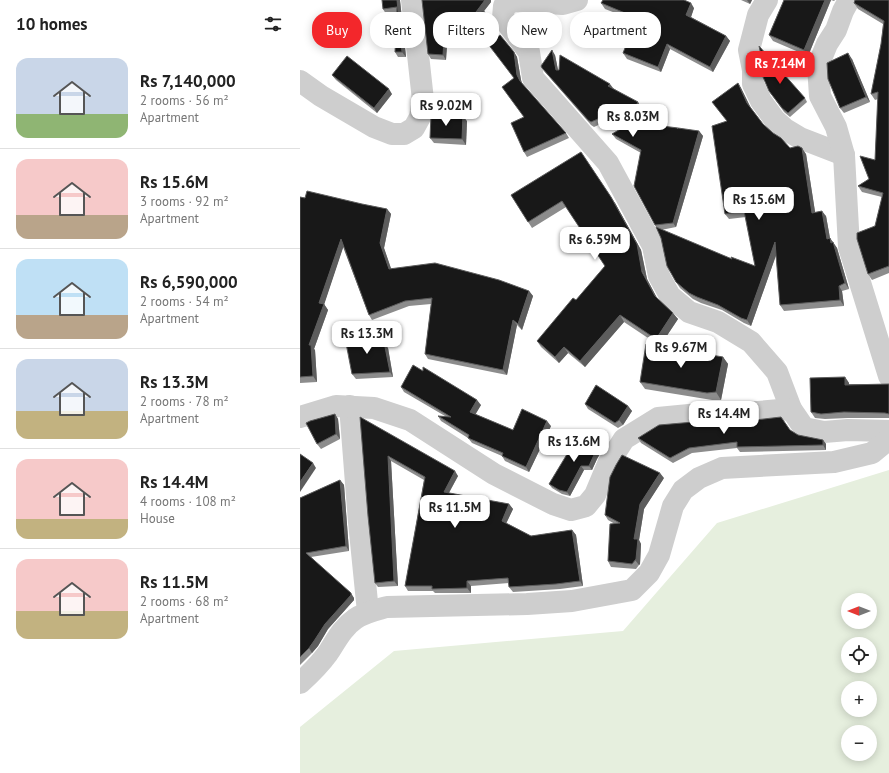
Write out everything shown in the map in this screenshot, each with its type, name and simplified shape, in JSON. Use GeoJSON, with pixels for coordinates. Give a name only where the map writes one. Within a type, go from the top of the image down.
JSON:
{"type":"FeatureCollection","features":[{"type":"Feature","properties":{"kind":"street"},"geometry":{"type":"LineString","coordinates":[[300,81],[321,96],[374,127],[392,134],[404,134],[414,128],[420,117],[423,100],[412,0]]}},
{"type":"Feature","properties":{"kind":"street"},"geometry":{"type":"LineString","coordinates":[[577,0],[563,4],[514,1],[504,6],[503,18],[529,52],[533,78],[608,163],[653,246],[659,276],[670,296],[689,312],[718,322],[751,342],[777,372],[791,409],[804,428],[824,432],[848,430],[889,430]]}},
{"type":"Feature","properties":{"kind":"street"},"geometry":{"type":"LineString","coordinates":[[767,0],[758,15],[749,50],[753,70],[753,84],[761,101],[775,120],[785,130],[800,138],[844,155]]}},
{"type":"Feature","properties":{"kind":"street"},"geometry":{"type":"LineString","coordinates":[[849,0],[836,30],[827,44],[818,66],[820,96],[836,127],[844,155],[849,247],[889,376]]}},
{"type":"Feature","properties":{"kind":"street"},"geometry":{"type":"LineString","coordinates":[[300,417],[336,406],[350,406],[374,408],[410,420],[494,474],[553,504],[571,510],[586,506],[595,495],[608,464],[624,439],[658,418],[720,412],[758,412],[791,409]]}},
{"type":"Feature","properties":{"kind":"street"},"geometry":{"type":"LineString","coordinates":[[350,406],[368,612]]}},
{"type":"Feature","properties":{"kind":"street"},"geometry":{"type":"LineString","coordinates":[[300,683],[314,670],[340,634],[354,620],[368,612],[387,607],[527,604],[572,601],[632,590],[649,573],[659,555],[673,506],[683,490],[699,478],[722,468],[834,462],[872,453],[889,439]]}},
{"type":"Feature","properties":{"kind":"green space"},"geometry":{"type":"Polygon","coordinates":[[[889,470],[889,773],[300,773],[300,727],[394,651],[623,631],[717,523],[889,470]]]}},
{"type":"Feature","properties":{"kind":"building"},"geometry":{"type":"Polygon","coordinates":[[[382,0],[397,0],[398,12],[397,12],[397,7],[383,9],[382,0]]]}},
{"type":"Feature","properties":{"kind":"building"},"geometry":{"type":"Polygon","coordinates":[[[422,0],[485,0],[476,12],[433,12],[433,48],[443,48],[443,55],[428,54],[425,12],[423,12],[422,0]]]}},
{"type":"Feature","properties":{"kind":"building"},"geometry":{"type":"Polygon","coordinates":[[[603,0],[684,0],[691,3],[686,15],[726,36],[710,67],[667,44],[658,67],[623,53],[625,48],[661,48],[661,12],[623,12],[601,3],[603,0]]]}},
{"type":"Feature","properties":{"kind":"building"},"geometry":{"type":"Polygon","coordinates":[[[784,0],[825,0],[804,50],[769,35],[784,0]]]}},
{"type":"Feature","properties":{"kind":"building"},"geometry":{"type":"Polygon","coordinates":[[[855,0],[889,0],[889,266],[868,274],[857,239],[857,233],[875,226],[883,193],[858,186],[869,179],[860,156],[875,160],[878,92],[871,94],[884,21],[854,3],[855,0]]]}},
{"type":"Feature","properties":{"kind":"building"},"geometry":{"type":"Polygon","coordinates":[[[500,35],[507,44],[507,48],[511,48],[514,52],[517,75],[520,81],[566,133],[524,152],[511,123],[524,117],[502,87],[514,78],[491,48],[499,48],[500,35]]]}},
{"type":"Feature","properties":{"kind":"building"},"geometry":{"type":"Polygon","coordinates":[[[759,46],[805,98],[788,113],[782,108],[769,91],[763,77],[763,64],[759,46]]]}},
{"type":"Feature","properties":{"kind":"building"},"geometry":{"type":"Polygon","coordinates":[[[395,48],[402,48],[402,52],[395,52],[395,48]]]}},
{"type":"Feature","properties":{"kind":"building"},"geometry":{"type":"Polygon","coordinates":[[[552,50],[556,70],[559,70],[560,55],[610,84],[608,86],[638,102],[625,126],[631,122],[699,131],[673,223],[655,225],[634,186],[641,150],[612,134],[624,127],[616,111],[591,122],[542,68],[541,66],[552,50]]]}},
{"type":"Feature","properties":{"kind":"building"},"geometry":{"type":"Polygon","coordinates":[[[848,53],[866,97],[840,108],[828,79],[827,63],[848,53]]]}},
{"type":"Feature","properties":{"kind":"building"},"geometry":{"type":"Polygon","coordinates":[[[347,56],[389,89],[374,108],[332,75],[347,56]]]}},
{"type":"Feature","properties":{"kind":"building"},"geometry":{"type":"Polygon","coordinates":[[[738,83],[747,103],[763,124],[781,138],[790,148],[798,146],[802,148],[812,213],[822,211],[827,239],[830,238],[831,243],[833,242],[845,283],[839,286],[840,300],[780,305],[775,242],[747,320],[718,305],[689,293],[676,282],[667,266],[661,238],[656,227],[732,259],[731,257],[755,266],[744,211],[725,214],[712,126],[727,121],[712,102],[738,83]]]}},
{"type":"Feature","properties":{"kind":"building"},"geometry":{"type":"Polygon","coordinates":[[[431,115],[463,116],[462,139],[430,138],[431,115]]]}},
{"type":"Feature","properties":{"kind":"building"},"geometry":{"type":"Polygon","coordinates":[[[581,152],[611,197],[637,244],[642,272],[655,296],[673,313],[656,339],[620,315],[580,361],[564,347],[555,357],[537,341],[573,298],[576,300],[605,266],[562,201],[528,222],[511,195],[581,152]]]}},
{"type":"Feature","properties":{"kind":"building"},"geometry":{"type":"Polygon","coordinates":[[[307,191],[387,209],[380,243],[389,269],[435,263],[499,280],[529,291],[518,324],[513,320],[503,370],[425,354],[432,298],[405,301],[369,315],[341,239],[319,303],[324,304],[309,345],[311,345],[313,376],[300,377],[300,197],[305,198],[307,191]]]}},
{"type":"Feature","properties":{"kind":"building"},"geometry":{"type":"Polygon","coordinates":[[[370,334],[384,342],[390,372],[352,374],[345,338],[370,334]]]}},
{"type":"Feature","properties":{"kind":"building"},"geometry":{"type":"Polygon","coordinates":[[[646,344],[723,357],[716,392],[707,393],[640,382],[646,344]]]}},
{"type":"Feature","properties":{"kind":"building"},"geometry":{"type":"Polygon","coordinates":[[[413,365],[423,371],[423,367],[477,400],[470,412],[513,430],[522,409],[547,421],[526,467],[502,456],[503,453],[468,438],[469,435],[438,416],[451,417],[401,387],[413,365]]]}},
{"type":"Feature","properties":{"kind":"building"},"geometry":{"type":"Polygon","coordinates":[[[845,377],[845,385],[889,384],[889,414],[844,412],[821,414],[811,412],[810,378],[845,377]]]}},
{"type":"Feature","properties":{"kind":"building"},"geometry":{"type":"Polygon","coordinates":[[[596,385],[628,406],[619,420],[615,423],[585,404],[596,385]]]}},
{"type":"Feature","properties":{"kind":"building"},"geometry":{"type":"Polygon","coordinates":[[[335,414],[336,434],[317,444],[306,423],[335,414]]]}},
{"type":"Feature","properties":{"kind":"building"},"geometry":{"type":"Polygon","coordinates":[[[360,417],[455,471],[444,492],[509,504],[502,521],[531,536],[572,530],[580,581],[509,587],[508,578],[467,581],[467,588],[432,589],[432,586],[405,586],[425,477],[388,456],[394,581],[375,583],[360,417]]]}},
{"type":"Feature","properties":{"kind":"building"},"geometry":{"type":"Polygon","coordinates":[[[781,417],[790,430],[798,435],[823,440],[823,445],[737,447],[737,442],[689,448],[670,458],[638,438],[659,425],[717,420],[755,420],[781,417]]]}},
{"type":"Feature","properties":{"kind":"building"},"geometry":{"type":"Polygon","coordinates":[[[578,436],[600,446],[589,466],[581,466],[567,492],[559,490],[549,484],[578,436]]]}},
{"type":"Feature","properties":{"kind":"building"},"geometry":{"type":"Polygon","coordinates":[[[300,454],[313,463],[300,482],[300,454]]]}},
{"type":"Feature","properties":{"kind":"building"},"geometry":{"type":"Polygon","coordinates":[[[622,455],[660,473],[640,504],[634,539],[638,539],[636,559],[632,564],[608,561],[610,524],[620,523],[605,515],[610,477],[622,455]]]}},
{"type":"Feature","properties":{"kind":"building"},"geometry":{"type":"Polygon","coordinates":[[[340,480],[346,546],[306,553],[351,593],[351,595],[325,624],[309,648],[300,657],[300,498],[340,480]]]}}]}
